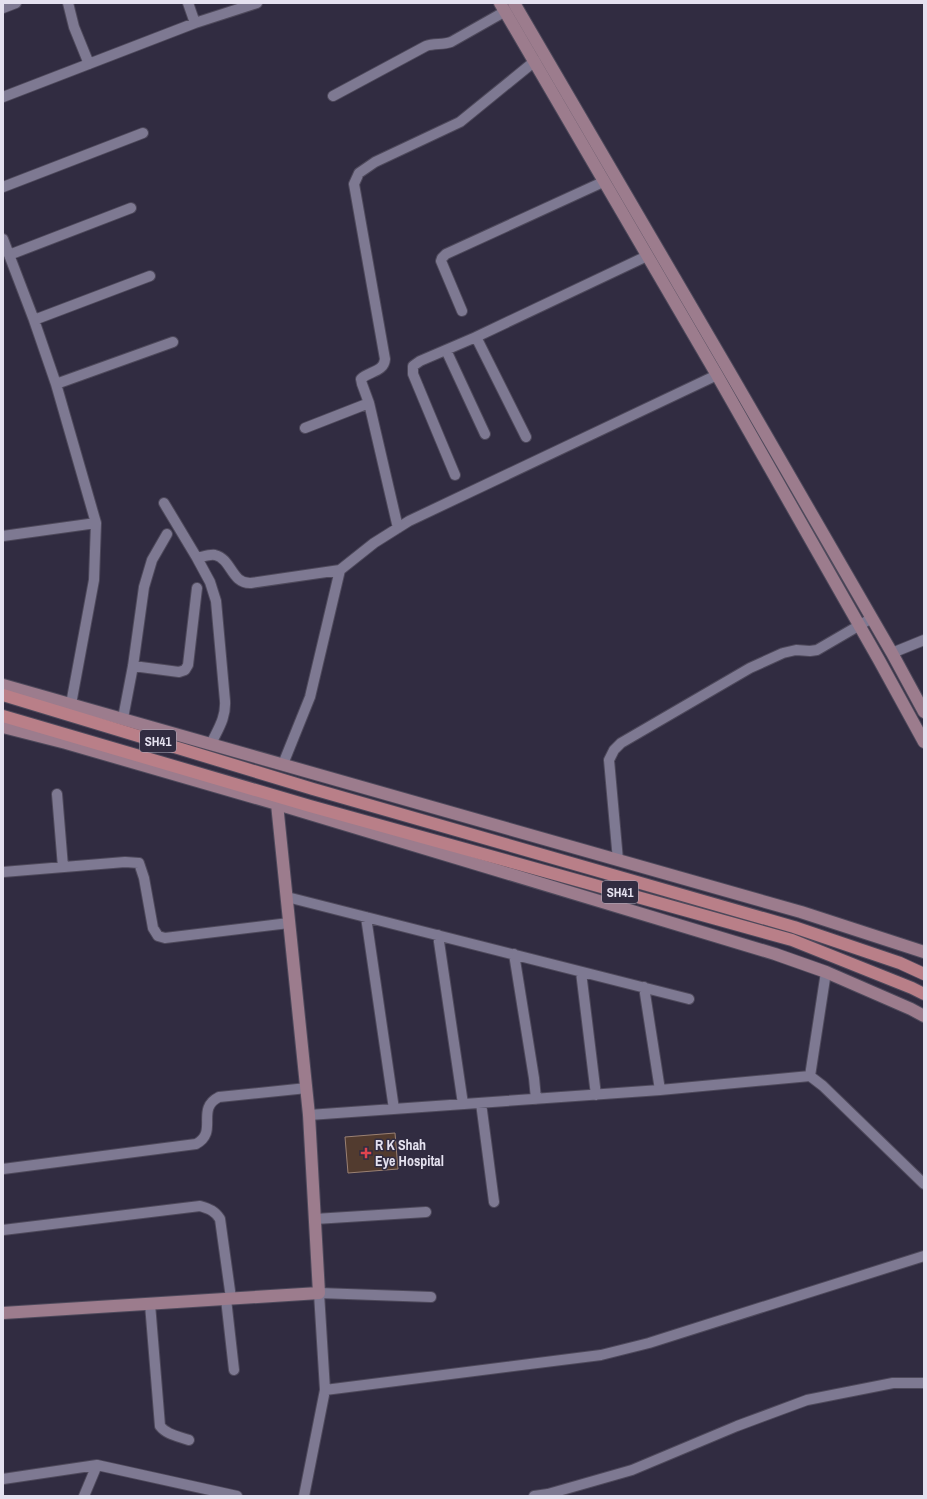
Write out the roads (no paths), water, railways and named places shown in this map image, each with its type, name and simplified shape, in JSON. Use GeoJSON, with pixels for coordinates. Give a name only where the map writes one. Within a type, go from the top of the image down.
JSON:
{"type":"FeatureCollection","features":[{"type":"Feature","properties":{"kind":"main road","name":"SH41"},"geometry":{"type":"LineString","coordinates":[[3,695],[313,789],[794,927],[900,963],[924,974]]}},
{"type":"Feature","properties":{"kind":"main road","name":"SH41"},"geometry":{"type":"LineString","coordinates":[[3,716],[310,806],[792,940],[924,994]]}},
{"type":"Feature","properties":{"kind":"street"},"geometry":{"type":"LineString","coordinates":[[3,8],[16,3]]}},
{"type":"Feature","properties":{"kind":"street"},"geometry":{"type":"LineString","coordinates":[[68,3],[74,27],[89,64]]}},
{"type":"Feature","properties":{"kind":"street"},"geometry":{"type":"LineString","coordinates":[[188,3],[195,23]]}},
{"type":"Feature","properties":{"kind":"street"},"geometry":{"type":"LineString","coordinates":[[3,97],[239,6],[257,3]]}},
{"type":"Feature","properties":{"kind":"street"},"geometry":{"type":"LineString","coordinates":[[514,3],[729,370],[892,653],[924,712]]}},
{"type":"Feature","properties":{"kind":"street"},"geometry":{"type":"LineString","coordinates":[[333,96],[430,44],[446,44],[451,42],[502,7],[535,61],[603,182],[717,375],[860,625],[924,742]]}},
{"type":"Feature","properties":{"kind":"street"},"geometry":{"type":"LineString","coordinates":[[398,528],[369,402],[361,379],[364,375],[382,368],[385,364],[385,359],[354,184],[359,174],[375,162],[460,122],[535,61]]}},
{"type":"Feature","properties":{"kind":"street"},"geometry":{"type":"LineString","coordinates":[[3,187],[143,133]]}},
{"type":"Feature","properties":{"kind":"street"},"geometry":{"type":"LineString","coordinates":[[462,311],[441,261],[446,254],[603,182]]}},
{"type":"Feature","properties":{"kind":"street"},"geometry":{"type":"LineString","coordinates":[[9,255],[131,208]]}},
{"type":"Feature","properties":{"kind":"street"},"geometry":{"type":"LineString","coordinates":[[3,239],[34,320],[56,384],[96,522],[94,580],[71,704]]}},
{"type":"Feature","properties":{"kind":"street"},"geometry":{"type":"LineString","coordinates":[[455,475],[413,374],[413,366],[420,361],[476,337],[647,256]]}},
{"type":"Feature","properties":{"kind":"street"},"geometry":{"type":"LineString","coordinates":[[34,320],[150,276]]}},
{"type":"Feature","properties":{"kind":"street"},"geometry":{"type":"LineString","coordinates":[[476,337],[526,438]]}},
{"type":"Feature","properties":{"kind":"street"},"geometry":{"type":"LineString","coordinates":[[56,384],[173,342]]}},
{"type":"Feature","properties":{"kind":"street"},"geometry":{"type":"LineString","coordinates":[[446,350],[485,434]]}},
{"type":"Feature","properties":{"kind":"street"},"geometry":{"type":"LineString","coordinates":[[197,558],[217,555],[240,581],[245,583],[340,570],[374,543],[409,521],[717,375]]}},
{"type":"Feature","properties":{"kind":"street"},"geometry":{"type":"LineString","coordinates":[[305,428],[369,402]]}},
{"type":"Feature","properties":{"kind":"street"},"geometry":{"type":"LineString","coordinates":[[164,503],[210,582],[216,600],[225,711],[223,719],[211,744]]}},
{"type":"Feature","properties":{"kind":"street"},"geometry":{"type":"LineString","coordinates":[[3,536],[96,522]]}},
{"type":"Feature","properties":{"kind":"street"},"geometry":{"type":"LineString","coordinates":[[123,718],[134,666],[145,582],[152,560],[167,534]]}},
{"type":"Feature","properties":{"kind":"street"},"geometry":{"type":"LineString","coordinates":[[283,764],[310,697],[340,570]]}},
{"type":"Feature","properties":{"kind":"street"},"geometry":{"type":"LineString","coordinates":[[134,666],[179,672],[185,670],[188,666],[197,588]]}},
{"type":"Feature","properties":{"kind":"street"},"geometry":{"type":"LineString","coordinates":[[618,860],[609,760],[614,750],[621,743],[750,668],[783,653],[796,650],[817,650],[872,618]]}},
{"type":"Feature","properties":{"kind":"street"},"geometry":{"type":"LineString","coordinates":[[892,653],[924,640]]}},
{"type":"Feature","properties":{"kind":"street"},"geometry":{"type":"LineString","coordinates":[[3,685],[802,912],[924,952]]}},
{"type":"Feature","properties":{"kind":"street"},"geometry":{"type":"LineString","coordinates":[[3,727],[66,743],[277,804],[768,952],[826,972],[924,1016]]}},
{"type":"Feature","properties":{"kind":"street"},"geometry":{"type":"LineString","coordinates":[[57,794],[63,867]]}},
{"type":"Feature","properties":{"kind":"street"},"geometry":{"type":"LineString","coordinates":[[277,804],[309,1115],[325,1390],[304,1496]]}},
{"type":"Feature","properties":{"kind":"street"},"geometry":{"type":"LineString","coordinates":[[3,872],[125,862],[138,863],[144,878],[153,928],[158,936],[164,938],[289,923]]}},
{"type":"Feature","properties":{"kind":"street"},"geometry":{"type":"LineString","coordinates":[[287,897],[689,999]]}},
{"type":"Feature","properties":{"kind":"street"},"geometry":{"type":"LineString","coordinates":[[366,917],[394,1109]]}},
{"type":"Feature","properties":{"kind":"street"},"geometry":{"type":"LineString","coordinates":[[438,935],[463,1104]]}},
{"type":"Feature","properties":{"kind":"street"},"geometry":{"type":"LineString","coordinates":[[514,954],[536,1099]]}},
{"type":"Feature","properties":{"kind":"street"},"geometry":{"type":"LineString","coordinates":[[581,972],[596,1095]]}},
{"type":"Feature","properties":{"kind":"street"},"geometry":{"type":"LineString","coordinates":[[810,1076],[826,972]]}},
{"type":"Feature","properties":{"kind":"street"},"geometry":{"type":"LineString","coordinates":[[644,987],[660,1090]]}},
{"type":"Feature","properties":{"kind":"street"},"geometry":{"type":"LineString","coordinates":[[309,1115],[596,1095],[810,1076],[828,1091],[924,1184]]}},
{"type":"Feature","properties":{"kind":"street"},"geometry":{"type":"LineString","coordinates":[[3,1168],[196,1144],[203,1141],[206,1136],[208,1106],[213,1100],[220,1097],[306,1088]]}},
{"type":"Feature","properties":{"kind":"street"},"geometry":{"type":"LineString","coordinates":[[480,1103],[494,1202]]}},
{"type":"Feature","properties":{"kind":"street"},"geometry":{"type":"LineString","coordinates":[[3,1230],[200,1206],[212,1210],[216,1213],[220,1220],[229,1298],[234,1370]]}},
{"type":"Feature","properties":{"kind":"street"},"geometry":{"type":"LineString","coordinates":[[315,1219],[426,1212]]}},
{"type":"Feature","properties":{"kind":"street"},"geometry":{"type":"LineString","coordinates":[[325,1390],[601,1355],[650,1343],[924,1256]]}},
{"type":"Feature","properties":{"kind":"street"},"geometry":{"type":"LineString","coordinates":[[3,1313],[319,1293],[431,1297]]}},
{"type":"Feature","properties":{"kind":"street"},"geometry":{"type":"LineString","coordinates":[[150,1304],[160,1426],[169,1434],[189,1440]]}},
{"type":"Feature","properties":{"kind":"street"},"geometry":{"type":"LineString","coordinates":[[534,1496],[548,1494],[632,1470],[737,1426],[807,1400],[893,1383],[924,1384]]}},
{"type":"Feature","properties":{"kind":"street"},"geometry":{"type":"LineString","coordinates":[[84,1496],[96,1465]]}},
{"type":"Feature","properties":{"kind":"street"},"geometry":{"type":"LineString","coordinates":[[3,1479],[96,1465],[237,1496]]}},
{"type":"Feature","properties":{"kind":"place","name":"R K Shah Eye Hospital"},"geometry":{"type":"Point","coordinates":[366,1153]}}]}
